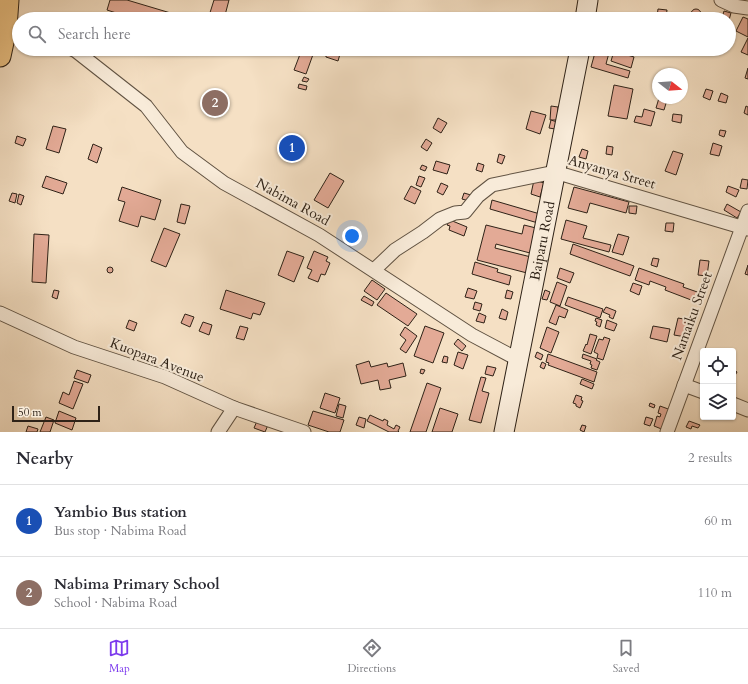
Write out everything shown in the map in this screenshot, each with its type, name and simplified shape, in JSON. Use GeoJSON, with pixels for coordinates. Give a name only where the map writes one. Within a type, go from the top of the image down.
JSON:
{"type":"FeatureCollection","features":[{"type":"Feature","properties":{"kind":"main road"},"geometry":{"type":"LineString","coordinates":[[0,56],[12,30],[8,0]]}},
{"type":"Feature","properties":{"kind":"street"},"geometry":{"type":"LineString","coordinates":[[586,12],[588,0]]}},
{"type":"Feature","properties":{"kind":"street"},"geometry":{"type":"LineString","coordinates":[[721,0],[734,6],[748,8]]}},
{"type":"Feature","properties":{"kind":"street","name":"Nabima Road"},"geometry":{"type":"LineString","coordinates":[[84,56],[146,106],[182,152],[224,183],[319,235],[472,335],[519,360]]}},
{"type":"Feature","properties":{"kind":"street","name":"Baiparu Road"},"geometry":{"type":"LineString","coordinates":[[504,432],[579,56]]}},
{"type":"Feature","properties":{"kind":"street","name":"Anyanya Street"},"geometry":{"type":"LineString","coordinates":[[374,270],[395,250],[424,232],[440,218],[455,213],[465,212],[478,196],[492,185],[555,172],[745,228]]}},
{"type":"Feature","properties":{"kind":"street","name":"Namaiku Street"},"geometry":{"type":"LineString","coordinates":[[667,432],[745,228],[748,211]]}},
{"type":"Feature","properties":{"kind":"street","name":"Kuopara Avenue"},"geometry":{"type":"LineString","coordinates":[[0,313],[74,347],[165,377],[234,408],[304,432]]}},
{"type":"Feature","properties":{"kind":"street"},"geometry":{"type":"LineString","coordinates":[[684,385],[700,391]]}},
{"type":"Feature","properties":{"kind":"street"},"geometry":{"type":"LineString","coordinates":[[736,405],[748,410]]}},
{"type":"Feature","properties":{"kind":"street"},"geometry":{"type":"LineString","coordinates":[[218,432],[234,408]]}},
{"type":"Feature","properties":{"kind":"building"},"geometry":{"type":"Polygon","coordinates":[[[110,0],[127,0],[167,12],[113,12],[107,10],[110,0]]]}},
{"type":"Feature","properties":{"kind":"building"},"geometry":{"type":"Polygon","coordinates":[[[214,0],[229,0],[226,12],[210,12],[214,0]]]}},
{"type":"Feature","properties":{"kind":"building"},"geometry":{"type":"Polygon","coordinates":[[[658,9],[667,10],[667,12],[658,12],[658,9]]]}},
{"type":"Feature","properties":{"kind":"building"},"geometry":{"type":"Polygon","coordinates":[[[696,9],[700,12],[692,12],[696,9]]]}},
{"type":"Feature","properties":{"kind":"building"},"geometry":{"type":"Polygon","coordinates":[[[743,17],[748,19],[748,37],[736,31],[743,17]]]}},
{"type":"Feature","properties":{"kind":"building"},"geometry":{"type":"Polygon","coordinates":[[[748,38],[748,55],[741,52],[748,38]]]}},
{"type":"Feature","properties":{"kind":"building"},"geometry":{"type":"Polygon","coordinates":[[[299,56],[312,56],[306,74],[294,70],[299,56]]]}},
{"type":"Feature","properties":{"kind":"building"},"geometry":{"type":"Polygon","coordinates":[[[326,56],[339,56],[338,61],[326,56]]]}},
{"type":"Feature","properties":{"kind":"building"},"geometry":{"type":"Polygon","coordinates":[[[594,56],[608,56],[606,64],[630,71],[628,78],[591,67],[594,56]]]}},
{"type":"Feature","properties":{"kind":"building"},"geometry":{"type":"Polygon","coordinates":[[[612,56],[634,57],[631,68],[611,61],[612,56]]]}},
{"type":"Feature","properties":{"kind":"building"},"geometry":{"type":"Polygon","coordinates":[[[748,68],[748,79],[745,78],[748,68]]]}},
{"type":"Feature","properties":{"kind":"building"},"geometry":{"type":"Polygon","coordinates":[[[304,77],[309,79],[307,82],[302,81],[304,77]]]}},
{"type":"Feature","properties":{"kind":"building"},"geometry":{"type":"Polygon","coordinates":[[[299,84],[307,86],[306,90],[298,88],[299,84]]]}},
{"type":"Feature","properties":{"kind":"building"},"geometry":{"type":"Polygon","coordinates":[[[614,85],[633,89],[627,119],[608,116],[614,85]]]}},
{"type":"Feature","properties":{"kind":"building"},"geometry":{"type":"Polygon","coordinates":[[[706,89],[713,91],[710,100],[703,97],[706,89]]]}},
{"type":"Feature","properties":{"kind":"building"},"geometry":{"type":"Polygon","coordinates":[[[721,93],[728,96],[726,103],[718,101],[721,93]]]}},
{"type":"Feature","properties":{"kind":"building"},"geometry":{"type":"Polygon","coordinates":[[[657,104],[666,104],[664,110],[656,108],[657,104]]]}},
{"type":"Feature","properties":{"kind":"building"},"geometry":{"type":"Polygon","coordinates":[[[551,106],[558,107],[557,120],[550,120],[551,106]]]}},
{"type":"Feature","properties":{"kind":"building"},"geometry":{"type":"Polygon","coordinates":[[[746,106],[748,107],[748,115],[744,113],[746,106]]]}},
{"type":"Feature","properties":{"kind":"building"},"geometry":{"type":"Polygon","coordinates":[[[644,109],[655,112],[651,126],[634,122],[636,116],[642,117],[644,109]]]}},
{"type":"Feature","properties":{"kind":"building"},"geometry":{"type":"Polygon","coordinates":[[[531,111],[546,115],[540,134],[526,129],[531,111]]]}},
{"type":"Feature","properties":{"kind":"building"},"geometry":{"type":"Polygon","coordinates":[[[673,114],[682,115],[681,123],[672,121],[673,114]]]}},
{"type":"Feature","properties":{"kind":"building"},"geometry":{"type":"Polygon","coordinates":[[[438,118],[447,123],[441,133],[433,128],[438,118]]]}},
{"type":"Feature","properties":{"kind":"building"},"geometry":{"type":"Polygon","coordinates":[[[551,120],[557,122],[555,129],[549,128],[551,120]]]}},
{"type":"Feature","properties":{"kind":"building"},"geometry":{"type":"Polygon","coordinates":[[[53,126],[66,129],[59,153],[46,149],[53,126]]]}},
{"type":"Feature","properties":{"kind":"building"},"geometry":{"type":"Polygon","coordinates":[[[720,130],[726,131],[724,137],[719,135],[720,130]]]}},
{"type":"Feature","properties":{"kind":"building"},"geometry":{"type":"Polygon","coordinates":[[[17,136],[26,139],[23,146],[15,143],[17,136]]]}},
{"type":"Feature","properties":{"kind":"building"},"geometry":{"type":"Polygon","coordinates":[[[426,139],[432,143],[427,151],[421,147],[426,139]]]}},
{"type":"Feature","properties":{"kind":"building"},"geometry":{"type":"Polygon","coordinates":[[[713,143],[722,146],[719,156],[710,154],[713,143]]]}},
{"type":"Feature","properties":{"kind":"building"},"geometry":{"type":"Polygon","coordinates":[[[93,144],[102,148],[97,163],[88,159],[93,144]]]}},
{"type":"Feature","properties":{"kind":"building"},"geometry":{"type":"Polygon","coordinates":[[[607,146],[613,147],[612,155],[606,154],[607,146]]]}},
{"type":"Feature","properties":{"kind":"building"},"geometry":{"type":"Polygon","coordinates":[[[582,149],[588,151],[586,159],[579,157],[582,149]]]}},
{"type":"Feature","properties":{"kind":"building"},"geometry":{"type":"Polygon","coordinates":[[[673,151],[683,154],[676,175],[665,171],[673,151]]]}},
{"type":"Feature","properties":{"kind":"building"},"geometry":{"type":"Polygon","coordinates":[[[499,154],[505,156],[502,164],[497,162],[499,154]]]}},
{"type":"Feature","properties":{"kind":"building"},"geometry":{"type":"Polygon","coordinates":[[[436,161],[450,165],[447,174],[433,170],[436,161]]]}},
{"type":"Feature","properties":{"kind":"building"},"geometry":{"type":"Polygon","coordinates":[[[478,163],[484,165],[482,172],[476,170],[478,163]]]}},
{"type":"Feature","properties":{"kind":"building"},"geometry":{"type":"Polygon","coordinates":[[[422,165],[427,167],[425,171],[420,169],[422,165]]]}},
{"type":"Feature","properties":{"kind":"building"},"geometry":{"type":"Polygon","coordinates":[[[330,173],[344,181],[328,208],[314,200],[330,173]]]}},
{"type":"Feature","properties":{"kind":"building"},"geometry":{"type":"Polygon","coordinates":[[[46,176],[67,183],[63,194],[42,187],[46,176]]]}},
{"type":"Feature","properties":{"kind":"building"},"geometry":{"type":"Polygon","coordinates":[[[419,176],[425,178],[421,187],[416,185],[419,176]]]}},
{"type":"Feature","properties":{"kind":"building"},"geometry":{"type":"Polygon","coordinates":[[[742,179],[748,180],[747,189],[740,188],[742,179]]]}},
{"type":"Feature","properties":{"kind":"building"},"geometry":{"type":"Polygon","coordinates":[[[534,180],[544,183],[540,197],[531,194],[534,180]]]}},
{"type":"Feature","properties":{"kind":"building"},"geometry":{"type":"Polygon","coordinates":[[[441,183],[448,186],[443,195],[437,192],[441,183]]]}},
{"type":"Feature","properties":{"kind":"building"},"geometry":{"type":"Polygon","coordinates":[[[411,186],[421,191],[415,204],[404,199],[411,186]]]}},
{"type":"Feature","properties":{"kind":"building"},"geometry":{"type":"Polygon","coordinates":[[[728,186],[739,190],[736,197],[726,192],[728,186]]]}},
{"type":"Feature","properties":{"kind":"building"},"geometry":{"type":"Polygon","coordinates":[[[122,187],[161,200],[155,220],[141,216],[138,227],[119,221],[125,202],[118,200],[122,187]]]}},
{"type":"Feature","properties":{"kind":"building"},"geometry":{"type":"Polygon","coordinates":[[[574,187],[629,202],[626,213],[590,203],[587,213],[568,208],[574,187]]]}},
{"type":"Feature","properties":{"kind":"building"},"geometry":{"type":"Polygon","coordinates":[[[12,193],[17,194],[15,203],[9,201],[12,193]]]}},
{"type":"Feature","properties":{"kind":"building"},"geometry":{"type":"Polygon","coordinates":[[[464,193],[471,195],[469,201],[462,199],[464,193]]]}},
{"type":"Feature","properties":{"kind":"building"},"geometry":{"type":"Polygon","coordinates":[[[19,194],[24,196],[21,205],[17,203],[19,194]]]}},
{"type":"Feature","properties":{"kind":"building"},"geometry":{"type":"Polygon","coordinates":[[[492,200],[540,214],[538,223],[490,209],[492,200]]]}},
{"type":"Feature","properties":{"kind":"building"},"geometry":{"type":"Polygon","coordinates":[[[181,204],[190,206],[185,224],[177,222],[181,204]]]}},
{"type":"Feature","properties":{"kind":"building"},"geometry":{"type":"Polygon","coordinates":[[[727,204],[741,212],[737,218],[724,210],[727,204]]]}},
{"type":"Feature","properties":{"kind":"building"},"geometry":{"type":"Polygon","coordinates":[[[629,206],[637,206],[636,214],[629,213],[629,206]]]}},
{"type":"Feature","properties":{"kind":"building"},"geometry":{"type":"Polygon","coordinates":[[[450,220],[467,227],[464,236],[449,230],[450,226],[447,225],[450,220]]]}},
{"type":"Feature","properties":{"kind":"building"},"geometry":{"type":"Polygon","coordinates":[[[566,220],[587,226],[583,238],[611,245],[609,252],[561,239],[566,220]]]}},
{"type":"Feature","properties":{"kind":"building"},"geometry":{"type":"Polygon","coordinates":[[[666,223],[674,223],[673,232],[665,231],[666,223]]]}},
{"type":"Feature","properties":{"kind":"building"},"geometry":{"type":"Polygon","coordinates":[[[486,225],[522,234],[524,225],[536,228],[530,253],[496,244],[495,248],[531,257],[527,273],[477,260],[486,225]]]}},
{"type":"Feature","properties":{"kind":"building"},"geometry":{"type":"Polygon","coordinates":[[[164,228],[180,234],[166,267],[151,261],[164,228]]]}},
{"type":"Feature","properties":{"kind":"building"},"geometry":{"type":"Polygon","coordinates":[[[34,234],[49,235],[46,283],[32,282],[34,234]]]}},
{"type":"Feature","properties":{"kind":"building"},"geometry":{"type":"Polygon","coordinates":[[[618,234],[629,237],[623,255],[612,252],[618,234]]]}},
{"type":"Feature","properties":{"kind":"building"},"geometry":{"type":"Polygon","coordinates":[[[573,244],[634,266],[630,276],[570,254],[573,244]]]}},
{"type":"Feature","properties":{"kind":"building"},"geometry":{"type":"Polygon","coordinates":[[[287,251],[304,257],[294,282],[278,275],[287,251]]]}},
{"type":"Feature","properties":{"kind":"building"},"geometry":{"type":"Polygon","coordinates":[[[314,251],[328,257],[326,261],[330,263],[325,275],[321,274],[318,282],[308,278],[312,270],[307,268],[314,251]]]}},
{"type":"Feature","properties":{"kind":"building"},"geometry":{"type":"Polygon","coordinates":[[[653,258],[659,259],[657,267],[651,265],[653,258]]]}},
{"type":"Feature","properties":{"kind":"building"},"geometry":{"type":"Polygon","coordinates":[[[700,260],[709,261],[707,276],[698,275],[700,260]]]}},
{"type":"Feature","properties":{"kind":"building"},"geometry":{"type":"Polygon","coordinates":[[[475,262],[498,269],[497,272],[511,276],[509,285],[472,274],[475,262]]]}},
{"type":"Feature","properties":{"kind":"building"},"geometry":{"type":"Polygon","coordinates":[[[748,265],[748,275],[745,274],[748,265]]]}},
{"type":"Feature","properties":{"kind":"building"},"geometry":{"type":"Polygon","coordinates":[[[110,267],[113,270],[110,273],[107,270],[110,267]]]}},
{"type":"Feature","properties":{"kind":"building"},"geometry":{"type":"Polygon","coordinates":[[[560,268],[574,273],[570,283],[557,278],[560,268]]]}},
{"type":"Feature","properties":{"kind":"building"},"geometry":{"type":"Polygon","coordinates":[[[639,268],[684,284],[683,287],[703,294],[699,303],[665,290],[666,287],[650,281],[649,285],[635,280],[639,268]]]}},
{"type":"Feature","properties":{"kind":"building"},"geometry":{"type":"Polygon","coordinates":[[[372,280],[385,289],[377,300],[364,291],[372,280]]]}},
{"type":"Feature","properties":{"kind":"building"},"geometry":{"type":"Polygon","coordinates":[[[557,282],[567,286],[560,306],[550,302],[557,282]]]}},
{"type":"Feature","properties":{"kind":"building"},"geometry":{"type":"Polygon","coordinates":[[[633,283],[642,286],[639,295],[630,291],[633,283]]]}},
{"type":"Feature","properties":{"kind":"building"},"geometry":{"type":"Polygon","coordinates":[[[468,288],[477,291],[474,299],[465,297],[468,288]]]}},
{"type":"Feature","properties":{"kind":"building"},"geometry":{"type":"Polygon","coordinates":[[[54,290],[59,291],[57,299],[52,297],[54,290]]]}},
{"type":"Feature","properties":{"kind":"building"},"geometry":{"type":"Polygon","coordinates":[[[226,290],[265,303],[260,315],[253,313],[251,319],[220,309],[226,290]]]}},
{"type":"Feature","properties":{"kind":"building"},"geometry":{"type":"Polygon","coordinates":[[[507,290],[513,292],[511,299],[505,298],[507,290]]]}},
{"type":"Feature","properties":{"kind":"building"},"geometry":{"type":"Polygon","coordinates":[[[545,290],[550,292],[547,300],[542,299],[545,290]]]}},
{"type":"Feature","properties":{"kind":"building"},"geometry":{"type":"Polygon","coordinates":[[[386,293],[417,314],[408,326],[377,305],[386,293]]]}},
{"type":"Feature","properties":{"kind":"building"},"geometry":{"type":"Polygon","coordinates":[[[364,296],[374,302],[372,306],[361,300],[364,296]]]}},
{"type":"Feature","properties":{"kind":"building"},"geometry":{"type":"Polygon","coordinates":[[[568,297],[603,309],[600,318],[565,305],[568,297]]]}},
{"type":"Feature","properties":{"kind":"building"},"geometry":{"type":"Polygon","coordinates":[[[475,302],[482,304],[480,311],[473,309],[475,302]]]}},
{"type":"Feature","properties":{"kind":"building"},"geometry":{"type":"Polygon","coordinates":[[[556,305],[568,310],[565,318],[559,316],[556,325],[549,322],[556,305]]]}},
{"type":"Feature","properties":{"kind":"building"},"geometry":{"type":"Polygon","coordinates":[[[606,307],[616,311],[613,319],[609,317],[610,315],[603,312],[606,307]]]}},
{"type":"Feature","properties":{"kind":"building"},"geometry":{"type":"Polygon","coordinates":[[[502,309],[508,312],[506,320],[499,318],[502,309]]]}},
{"type":"Feature","properties":{"kind":"building"},"geometry":{"type":"Polygon","coordinates":[[[479,313],[486,316],[484,323],[476,321],[479,313]]]}},
{"type":"Feature","properties":{"kind":"building"},"geometry":{"type":"Polygon","coordinates":[[[185,314],[194,317],[190,327],[181,323],[185,314]]]}},
{"type":"Feature","properties":{"kind":"building"},"geometry":{"type":"Polygon","coordinates":[[[596,318],[602,320],[600,327],[596,325],[596,318]]]}},
{"type":"Feature","properties":{"kind":"building"},"geometry":{"type":"Polygon","coordinates":[[[678,318],[689,320],[686,337],[674,335],[678,318]]]}},
{"type":"Feature","properties":{"kind":"building"},"geometry":{"type":"Polygon","coordinates":[[[129,320],[137,323],[134,331],[126,328],[129,320]]]}},
{"type":"Feature","properties":{"kind":"building"},"geometry":{"type":"Polygon","coordinates":[[[607,320],[617,324],[614,331],[605,328],[607,320]]]}},
{"type":"Feature","properties":{"kind":"building"},"geometry":{"type":"Polygon","coordinates":[[[203,322],[212,325],[209,335],[199,331],[203,322]]]}},
{"type":"Feature","properties":{"kind":"building"},"geometry":{"type":"Polygon","coordinates":[[[240,326],[248,328],[244,340],[236,338],[240,326]]]}},
{"type":"Feature","properties":{"kind":"building"},"geometry":{"type":"Polygon","coordinates":[[[425,326],[444,333],[433,363],[414,356],[425,326]]]}},
{"type":"Feature","properties":{"kind":"building"},"geometry":{"type":"Polygon","coordinates":[[[653,326],[670,329],[667,342],[650,338],[653,326]]]}},
{"type":"Feature","properties":{"kind":"building"},"geometry":{"type":"Polygon","coordinates":[[[405,327],[417,336],[406,353],[400,349],[406,340],[400,335],[405,327]]]}},
{"type":"Feature","properties":{"kind":"building"},"geometry":{"type":"Polygon","coordinates":[[[547,327],[559,332],[551,353],[540,348],[547,327]]]}},
{"type":"Feature","properties":{"kind":"building"},"geometry":{"type":"Polygon","coordinates":[[[590,334],[597,336],[591,354],[583,351],[586,344],[587,345],[590,334]]]}},
{"type":"Feature","properties":{"kind":"building"},"geometry":{"type":"Polygon","coordinates":[[[604,337],[610,339],[603,360],[597,358],[598,354],[594,352],[599,339],[603,340],[604,337]]]}},
{"type":"Feature","properties":{"kind":"building"},"geometry":{"type":"Polygon","coordinates":[[[458,339],[466,346],[462,351],[454,344],[458,339]]]}},
{"type":"Feature","properties":{"kind":"building"},"geometry":{"type":"Polygon","coordinates":[[[458,352],[468,355],[463,369],[454,365],[458,352]]]}},
{"type":"Feature","properties":{"kind":"building"},"geometry":{"type":"Polygon","coordinates":[[[537,352],[543,355],[541,360],[535,357],[537,352]]]}},
{"type":"Feature","properties":{"kind":"building"},"geometry":{"type":"Polygon","coordinates":[[[548,354],[597,372],[594,382],[548,365],[549,363],[546,362],[548,354]]]}},
{"type":"Feature","properties":{"kind":"building"},"geometry":{"type":"Polygon","coordinates":[[[583,354],[597,359],[596,360],[600,362],[597,370],[591,368],[591,361],[582,358],[583,354]]]}},
{"type":"Feature","properties":{"kind":"building"},"geometry":{"type":"Polygon","coordinates":[[[444,356],[448,357],[447,363],[442,362],[444,356]]]}},
{"type":"Feature","properties":{"kind":"building"},"geometry":{"type":"Polygon","coordinates":[[[369,361],[371,367],[387,363],[388,367],[403,363],[406,376],[389,380],[391,388],[380,390],[378,380],[361,384],[356,365],[369,361]]]}},
{"type":"Feature","properties":{"kind":"building"},"geometry":{"type":"Polygon","coordinates":[[[542,362],[546,364],[544,369],[540,367],[542,362]]]}},
{"type":"Feature","properties":{"kind":"building"},"geometry":{"type":"Polygon","coordinates":[[[487,366],[496,368],[493,376],[485,374],[487,366]]]}},
{"type":"Feature","properties":{"kind":"building"},"geometry":{"type":"Polygon","coordinates":[[[421,369],[425,370],[423,374],[420,373],[421,369]]]}},
{"type":"Feature","properties":{"kind":"building"},"geometry":{"type":"Polygon","coordinates":[[[77,370],[91,375],[88,383],[74,378],[77,370]]]}},
{"type":"Feature","properties":{"kind":"building"},"geometry":{"type":"Polygon","coordinates":[[[481,377],[486,378],[482,391],[489,393],[481,423],[469,420],[481,377]]]}},
{"type":"Feature","properties":{"kind":"building"},"geometry":{"type":"Polygon","coordinates":[[[582,379],[594,384],[592,389],[580,384],[582,379]]]}},
{"type":"Feature","properties":{"kind":"building"},"geometry":{"type":"Polygon","coordinates":[[[74,381],[83,384],[73,409],[59,403],[63,392],[69,395],[74,381]]]}},
{"type":"Feature","properties":{"kind":"building"},"geometry":{"type":"Polygon","coordinates":[[[427,383],[441,388],[426,432],[410,432],[427,383]]]}},
{"type":"Feature","properties":{"kind":"building"},"geometry":{"type":"Polygon","coordinates":[[[325,393],[340,398],[335,413],[320,408],[325,393]]]}},
{"type":"Feature","properties":{"kind":"building"},"geometry":{"type":"Polygon","coordinates":[[[576,395],[582,397],[581,400],[583,401],[580,408],[573,403],[576,395]]]}},
{"type":"Feature","properties":{"kind":"building"},"geometry":{"type":"Polygon","coordinates":[[[650,403],[655,405],[654,408],[649,406],[650,403]]]}},
{"type":"Feature","properties":{"kind":"building"},"geometry":{"type":"Polygon","coordinates":[[[339,404],[346,406],[343,418],[336,416],[339,404]]]}},
{"type":"Feature","properties":{"kind":"building"},"geometry":{"type":"Polygon","coordinates":[[[660,406],[671,410],[664,430],[654,426],[657,416],[660,417],[661,414],[658,413],[660,406]]]}},
{"type":"Feature","properties":{"kind":"building"},"geometry":{"type":"Polygon","coordinates":[[[440,408],[458,414],[452,432],[432,432],[440,408]]]}},
{"type":"Feature","properties":{"kind":"building"},"geometry":{"type":"Polygon","coordinates":[[[59,411],[76,418],[72,430],[55,423],[59,411]]]}},
{"type":"Feature","properties":{"kind":"building"},"geometry":{"type":"Polygon","coordinates":[[[313,411],[344,420],[340,432],[329,432],[308,425],[313,411]]]}},
{"type":"Feature","properties":{"kind":"building"},"geometry":{"type":"Polygon","coordinates":[[[370,415],[383,421],[384,419],[388,421],[387,425],[394,429],[396,425],[400,427],[399,432],[389,432],[367,421],[370,415]]]}},
{"type":"Feature","properties":{"kind":"building"},"geometry":{"type":"Polygon","coordinates":[[[46,417],[54,420],[50,432],[40,432],[46,417]]]}},
{"type":"Feature","properties":{"kind":"building"},"geometry":{"type":"Polygon","coordinates":[[[359,417],[366,419],[364,428],[356,425],[359,417]]]}},
{"type":"Feature","properties":{"kind":"building"},"geometry":{"type":"Polygon","coordinates":[[[646,417],[653,419],[650,426],[644,424],[646,417]]]}},
{"type":"Feature","properties":{"kind":"building"},"geometry":{"type":"Polygon","coordinates":[[[257,421],[268,425],[265,432],[254,428],[257,421]]]}},
{"type":"Feature","properties":{"kind":"building"},"geometry":{"type":"Polygon","coordinates":[[[689,421],[700,425],[698,428],[692,426],[691,429],[686,427],[689,421]]]}},
{"type":"Feature","properties":{"kind":"building"},"geometry":{"type":"Polygon","coordinates":[[[582,425],[586,426],[584,432],[580,430],[582,425]]]}},
{"type":"Feature","properties":{"kind":"building"},"geometry":{"type":"Polygon","coordinates":[[[28,426],[38,429],[37,432],[26,432],[28,426]]]}},
{"type":"Feature","properties":{"kind":"place","name":"Nabima Primary School"},"geometry":{"type":"Point","coordinates":[215,103]}},
{"type":"Feature","properties":{"kind":"place","name":"Yambio Bus station"},"geometry":{"type":"Point","coordinates":[292,148]}}]}
